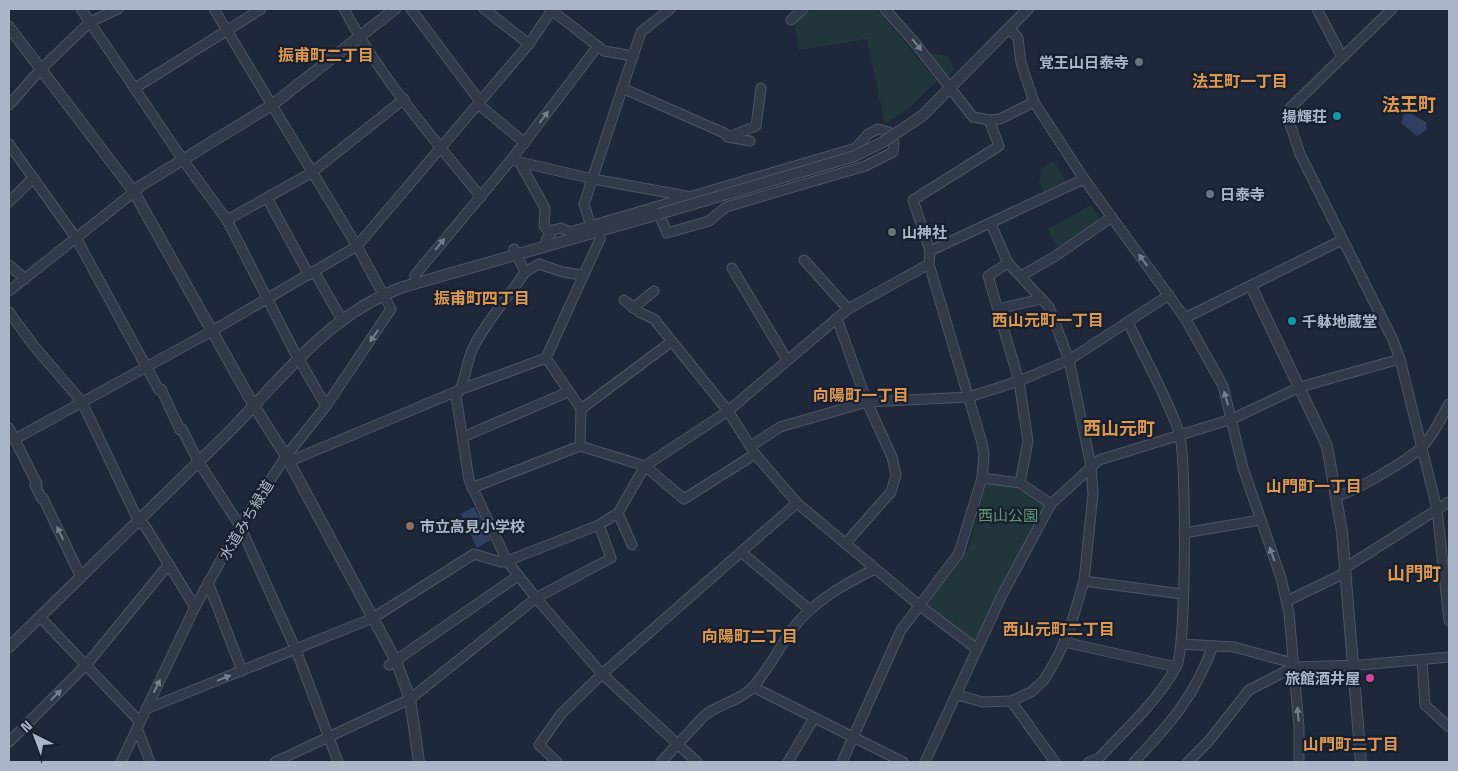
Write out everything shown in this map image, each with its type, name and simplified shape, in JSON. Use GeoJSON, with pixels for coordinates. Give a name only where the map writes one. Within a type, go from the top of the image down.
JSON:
{"type":"FeatureCollection","features":[{"type":"Feature","properties":{"kind":"street"},"geometry":{"type":"LineString","coordinates":[[81,9],[183,160],[227,220],[298,357],[326,406]]}},
{"type":"Feature","properties":{"kind":"street"},"geometry":{"type":"LineString","coordinates":[[9,105],[41,69],[90,22],[118,9]]}},
{"type":"Feature","properties":{"kind":"street"},"geometry":{"type":"LineString","coordinates":[[214,9],[384,294]]}},
{"type":"Feature","properties":{"kind":"street"},"geometry":{"type":"LineString","coordinates":[[135,88],[226,29],[261,9]]}},
{"type":"Feature","properties":{"kind":"street"},"geometry":{"type":"LineString","coordinates":[[344,9],[359,37],[404,99],[481,197]]}},
{"type":"Feature","properties":{"kind":"street"},"geometry":{"type":"LineString","coordinates":[[9,292],[140,186],[272,105],[395,9]]}},
{"type":"Feature","properties":{"kind":"street"},"geometry":{"type":"LineString","coordinates":[[411,9],[478,102],[524,143]]}},
{"type":"Feature","properties":{"kind":"street"},"geometry":{"type":"LineString","coordinates":[[484,9],[529,44]]}},
{"type":"Feature","properties":{"kind":"street"},"geometry":{"type":"LineString","coordinates":[[286,456],[295,459],[462,389],[546,358],[582,275],[600,239],[584,204],[641,32],[670,9]]}},
{"type":"Feature","properties":{"kind":"street"},"geometry":{"type":"LineString","coordinates":[[791,20],[803,9]]}},
{"type":"Feature","properties":{"kind":"street"},"geometry":{"type":"LineString","coordinates":[[885,9],[915,43],[973,117],[989,120],[1000,119],[1034,102]]}},
{"type":"Feature","properties":{"kind":"street"},"geometry":{"type":"LineString","coordinates":[[545,247],[546,240],[553,230],[561,228],[570,232],[595,229],[659,214],[854,156],[883,142],[922,116],[1028,9]]}},
{"type":"Feature","properties":{"kind":"street"},"geometry":{"type":"LineString","coordinates":[[1317,9],[1342,57]]}},
{"type":"Feature","properties":{"kind":"street"},"geometry":{"type":"LineString","coordinates":[[1392,9],[1290,108],[1288,118],[1300,154],[1400,359],[1438,509],[1449,621]]}},
{"type":"Feature","properties":{"kind":"street"},"geometry":{"type":"LineString","coordinates":[[15,439],[212,331],[357,246],[529,44],[551,10],[604,51],[633,56]]}},
{"type":"Feature","properties":{"kind":"street"},"geometry":{"type":"LineString","coordinates":[[9,27],[134,192],[254,406],[286,456],[373,618],[410,699],[419,762]]}},
{"type":"Feature","properties":{"kind":"street"},"geometry":{"type":"LineString","coordinates":[[1009,28],[1018,38],[1021,63],[1034,102],[1084,179],[1186,318],[1222,386],[1232,419],[1243,468],[1287,601],[1294,668],[1299,762]]}},
{"type":"Feature","properties":{"kind":"street"},"geometry":{"type":"LineString","coordinates":[[415,284],[415,275],[481,197],[515,162],[524,143],[598,46]]}},
{"type":"Feature","properties":{"kind":"street"},"geometry":{"type":"LineString","coordinates":[[622,88],[724,133],[728,137],[750,141]]}},
{"type":"Feature","properties":{"kind":"street"},"geometry":{"type":"LineString","coordinates":[[728,137],[756,126],[761,88]]}},
{"type":"Feature","properties":{"kind":"street"},"geometry":{"type":"LineString","coordinates":[[227,220],[311,173],[404,99]]}},
{"type":"Feature","properties":{"kind":"street"},"geometry":{"type":"LineString","coordinates":[[842,762],[901,630],[959,553],[982,478],[984,455],[982,442],[929,264],[930,250],[913,200],[999,146],[989,120]]}},
{"type":"Feature","properties":{"kind":"street"},"geometry":{"type":"LineString","coordinates":[[9,647],[254,406],[298,357],[342,320],[384,294],[515,252],[545,247],[690,196],[856,148],[868,134],[878,129],[889,132],[894,143],[893,152],[865,166],[726,207],[709,221],[667,234],[659,214]]}},
{"type":"Feature","properties":{"kind":"street"},"geometry":{"type":"LineString","coordinates":[[9,144],[76,238],[159,390],[161,389],[173,412],[171,413],[198,462],[240,526],[296,650],[338,762]]}},
{"type":"Feature","properties":{"kind":"street"},"geometry":{"type":"LineString","coordinates":[[515,162],[593,179],[690,196]]}},
{"type":"Feature","properties":{"kind":"street"},"geometry":{"type":"LineString","coordinates":[[515,162],[545,208],[544,226],[550,233]]}},
{"type":"Feature","properties":{"kind":"street"},"geometry":{"type":"LineString","coordinates":[[9,202],[33,178]]}},
{"type":"Feature","properties":{"kind":"street"},"geometry":{"type":"LineString","coordinates":[[930,250],[991,224],[1084,179]]}},
{"type":"Feature","properties":{"kind":"street"},"geometry":{"type":"LineString","coordinates":[[267,198],[342,320]]}},
{"type":"Feature","properties":{"kind":"street"},"geometry":{"type":"LineString","coordinates":[[1021,276],[1054,257],[1112,217]]}},
{"type":"Feature","properties":{"kind":"street"},"geometry":{"type":"LineString","coordinates":[[957,695],[983,702],[1011,701],[1031,692],[1044,680],[1058,658],[1084,581],[1093,494],[1091,466],[1069,360],[1049,307],[1008,263],[991,224]]}},
{"type":"Feature","properties":{"kind":"street"},"geometry":{"type":"LineString","coordinates":[[1186,318],[1342,240]]}},
{"type":"Feature","properties":{"kind":"street"},"geometry":{"type":"LineString","coordinates":[[515,252],[526,272]]}},
{"type":"Feature","properties":{"kind":"street"},"geometry":{"type":"LineString","coordinates":[[804,260],[848,309]]}},
{"type":"Feature","properties":{"kind":"street"},"geometry":{"type":"LineString","coordinates":[[1008,263],[988,276],[1019,381],[1028,441],[1020,483]]}},
{"type":"Feature","properties":{"kind":"street"},"geometry":{"type":"LineString","coordinates":[[582,275],[539,264],[526,272],[474,344],[468,359],[462,389],[456,396],[472,488],[507,561],[536,598],[602,674],[697,762]]}},
{"type":"Feature","properties":{"kind":"street"},"geometry":{"type":"LineString","coordinates":[[146,709],[373,618],[474,554],[502,562],[507,561],[599,525],[618,513],[645,466],[728,411],[848,309],[929,264]]}},
{"type":"Feature","properties":{"kind":"street"},"geometry":{"type":"LineString","coordinates":[[9,265],[24,279]]}},
{"type":"Feature","properties":{"kind":"street"},"geometry":{"type":"LineString","coordinates":[[732,268],[787,360]]}},
{"type":"Feature","properties":{"kind":"street"},"geometry":{"type":"LineString","coordinates":[[1251,286],[1327,446],[1337,496],[1361,762]]}},
{"type":"Feature","properties":{"kind":"street"},"geometry":{"type":"LineString","coordinates":[[633,308],[654,291]]}},
{"type":"Feature","properties":{"kind":"street","name":"水道みち緑道"},"geometry":{"type":"LineString","coordinates":[[122,762],[195,607],[240,526],[286,456],[326,406],[391,310],[384,294]]}},
{"type":"Feature","properties":{"kind":"street"},"geometry":{"type":"LineString","coordinates":[[472,488],[580,446],[645,466],[684,499],[753,450],[780,428],[867,402],[969,397],[1019,381],[1069,360],[1169,295]]}},
{"type":"Feature","properties":{"kind":"street"},"geometry":{"type":"LineString","coordinates":[[998,309],[1041,298]]}},
{"type":"Feature","properties":{"kind":"street"},"geometry":{"type":"LineString","coordinates":[[624,300],[633,308],[654,319],[728,411],[753,450],[797,503],[875,570],[977,649]]}},
{"type":"Feature","properties":{"kind":"street"},"geometry":{"type":"LineString","coordinates":[[9,312],[34,346],[82,402],[138,520],[146,526],[195,607]]}},
{"type":"Feature","properties":{"kind":"street"},"geometry":{"type":"LineString","coordinates":[[837,319],[867,402],[892,457],[896,481],[891,492],[845,544]]}},
{"type":"Feature","properties":{"kind":"street"},"geometry":{"type":"LineString","coordinates":[[1089,762],[1099,758],[1155,697],[1176,667],[1181,644],[1184,533],[1180,433],[1128,322]]}},
{"type":"Feature","properties":{"kind":"street"},"geometry":{"type":"LineString","coordinates":[[581,409],[671,342]]}},
{"type":"Feature","properties":{"kind":"street"},"geometry":{"type":"LineString","coordinates":[[546,358],[581,409],[580,446]]}},
{"type":"Feature","properties":{"kind":"street"},"geometry":{"type":"LineString","coordinates":[[925,762],[1002,595],[1051,504],[1091,466],[1099,460],[1180,433],[1232,419],[1300,387],[1400,359]]}},
{"type":"Feature","properties":{"kind":"street"},"geometry":{"type":"LineString","coordinates":[[463,437],[568,392]]}},
{"type":"Feature","properties":{"kind":"street"},"geometry":{"type":"LineString","coordinates":[[1337,496],[1347,493],[1377,477],[1422,447],[1449,404]]}},
{"type":"Feature","properties":{"kind":"street"},"geometry":{"type":"LineString","coordinates":[[9,428],[81,577]]}},
{"type":"Feature","properties":{"kind":"street"},"geometry":{"type":"LineString","coordinates":[[982,478],[1020,483],[1051,504]]}},
{"type":"Feature","properties":{"kind":"street"},"geometry":{"type":"LineString","coordinates":[[1287,601],[1345,571],[1449,502]]}},
{"type":"Feature","properties":{"kind":"street"},"geometry":{"type":"LineString","coordinates":[[557,762],[539,745],[561,714],[602,674],[797,503]]}},
{"type":"Feature","properties":{"kind":"street"},"geometry":{"type":"LineString","coordinates":[[618,513],[632,545]]}},
{"type":"Feature","properties":{"kind":"street"},"geometry":{"type":"LineString","coordinates":[[1184,533],[1260,520]]}},
{"type":"Feature","properties":{"kind":"street"},"geometry":{"type":"LineString","coordinates":[[275,762],[410,699],[536,598],[612,558],[599,525]]}},
{"type":"Feature","properties":{"kind":"street"},"geometry":{"type":"LineString","coordinates":[[741,552],[810,610]]}},
{"type":"Feature","properties":{"kind":"street"},"geometry":{"type":"LineString","coordinates":[[9,742],[87,664],[169,564]]}},
{"type":"Feature","properties":{"kind":"street"},"geometry":{"type":"LineString","coordinates":[[661,762],[712,709],[741,697],[753,687],[795,625],[810,610],[837,590],[875,570]]}},
{"type":"Feature","properties":{"kind":"street"},"geometry":{"type":"LineString","coordinates":[[393,663],[518,576]]}},
{"type":"Feature","properties":{"kind":"street"},"geometry":{"type":"LineString","coordinates":[[1084,581],[1182,594]]}},
{"type":"Feature","properties":{"kind":"street"},"geometry":{"type":"LineString","coordinates":[[208,582],[242,671]]}},
{"type":"Feature","properties":{"kind":"street"},"geometry":{"type":"LineString","coordinates":[[40,617],[87,664],[139,725],[150,762]]}},
{"type":"Feature","properties":{"kind":"street"},"geometry":{"type":"LineString","coordinates":[[1064,642],[1176,667]]}},
{"type":"Feature","properties":{"kind":"street"},"geometry":{"type":"LineString","coordinates":[[1181,644],[1243,650],[1289,662],[1294,668]]}},
{"type":"Feature","properties":{"kind":"street"},"geometry":{"type":"LineString","coordinates":[[1134,762],[1172,722],[1191,695],[1213,646]]}},
{"type":"Feature","properties":{"kind":"street"},"geometry":{"type":"LineString","coordinates":[[1188,762],[1208,742],[1249,690],[1294,668],[1449,657]]}},
{"type":"Feature","properties":{"kind":"street"},"geometry":{"type":"LineString","coordinates":[[1422,660],[1425,705],[1449,727]]}},
{"type":"Feature","properties":{"kind":"street"},"geometry":{"type":"LineString","coordinates":[[753,687],[903,762]]}},
{"type":"Feature","properties":{"kind":"street"},"geometry":{"type":"LineString","coordinates":[[1011,701],[1055,762]]}},
{"type":"Feature","properties":{"kind":"street"},"geometry":{"type":"LineString","coordinates":[[788,762],[814,718]]}},
{"type":"Feature","properties":{"kind":"green space"},"geometry":{"type":"Polygon","coordinates":[[[809,9],[877,9],[937,81],[908,109],[885,124],[867,39],[799,50],[794,22],[809,9]]]}},
{"type":"Feature","properties":{"kind":"green space"},"geometry":{"type":"Polygon","coordinates":[[[926,52],[948,56],[954,69],[946,78],[926,52]]]}},
{"type":"Feature","properties":{"kind":"green space"},"geometry":{"type":"Polygon","coordinates":[[[1053,161],[1066,181],[1044,192],[1039,183],[1041,169],[1053,161]]]}},
{"type":"Feature","properties":{"kind":"green space"},"geometry":{"type":"Polygon","coordinates":[[[1091,205],[1101,219],[1058,248],[1048,229],[1091,205]]]}},
{"type":"Feature","properties":{"kind":"green space","name":"西山公園"},"geometry":{"type":"Polygon","coordinates":[[[990,482],[1018,487],[1043,502],[1044,506],[977,641],[972,642],[927,608],[927,605],[963,557],[970,544],[985,486],[990,482]]]}},
{"type":"Feature","properties":{"kind":"water"},"geometry":{"type":"Polygon","coordinates":[[[1405,111],[1426,122],[1427,130],[1417,136],[1401,123],[1405,111]]]}},
{"type":"Feature","properties":{"kind":"water"},"geometry":{"type":"Polygon","coordinates":[[[474,507],[491,540],[477,548],[461,514],[474,507]]]}},
{"type":"Feature","properties":{"kind":"place","name":"覚王山日泰寺"},"geometry":{"type":"Point","coordinates":[1139,62]}},
{"type":"Feature","properties":{"kind":"place","name":"揚輝荘"},"geometry":{"type":"Point","coordinates":[1337,116]}},
{"type":"Feature","properties":{"kind":"place","name":"日泰寺"},"geometry":{"type":"Point","coordinates":[1210,194]}},
{"type":"Feature","properties":{"kind":"place","name":"山神社"},"geometry":{"type":"Point","coordinates":[892,232]}},
{"type":"Feature","properties":{"kind":"place","name":"千躰地蔵堂"},"geometry":{"type":"Point","coordinates":[1292,321]}},
{"type":"Feature","properties":{"kind":"place","name":"市立高見小学校"},"geometry":{"type":"Point","coordinates":[410,526]}},
{"type":"Feature","properties":{"kind":"place","name":"旅館酒井屋"},"geometry":{"type":"Point","coordinates":[1370,678]}},
{"type":"Feature","properties":{"kind":"district","name":"振甫町二丁目"},"geometry":{"type":"Point","coordinates":[326,55]}},
{"type":"Feature","properties":{"kind":"district","name":"法王町一丁目"},"geometry":{"type":"Point","coordinates":[1240,81]}},
{"type":"Feature","properties":{"kind":"district","name":"法王町"},"geometry":{"type":"Point","coordinates":[1409,104]}},
{"type":"Feature","properties":{"kind":"district","name":"振甫町四丁目"},"geometry":{"type":"Point","coordinates":[482,298]}},
{"type":"Feature","properties":{"kind":"district","name":"西山元町一丁目"},"geometry":{"type":"Point","coordinates":[1048,320]}},
{"type":"Feature","properties":{"kind":"district","name":"向陽町一丁目"},"geometry":{"type":"Point","coordinates":[861,395]}},
{"type":"Feature","properties":{"kind":"district","name":"西山元町"},"geometry":{"type":"Point","coordinates":[1119,428]}},
{"type":"Feature","properties":{"kind":"district","name":"山門町一丁目"},"geometry":{"type":"Point","coordinates":[1314,486]}},
{"type":"Feature","properties":{"kind":"district","name":"山門町"},"geometry":{"type":"Point","coordinates":[1414,573]}},
{"type":"Feature","properties":{"kind":"district","name":"西山元町二丁目"},"geometry":{"type":"Point","coordinates":[1059,629]}},
{"type":"Feature","properties":{"kind":"district","name":"向陽町二丁目"},"geometry":{"type":"Point","coordinates":[750,636]}},
{"type":"Feature","properties":{"kind":"district","name":"山門町二丁目"},"geometry":{"type":"Point","coordinates":[1351,744]}}]}
